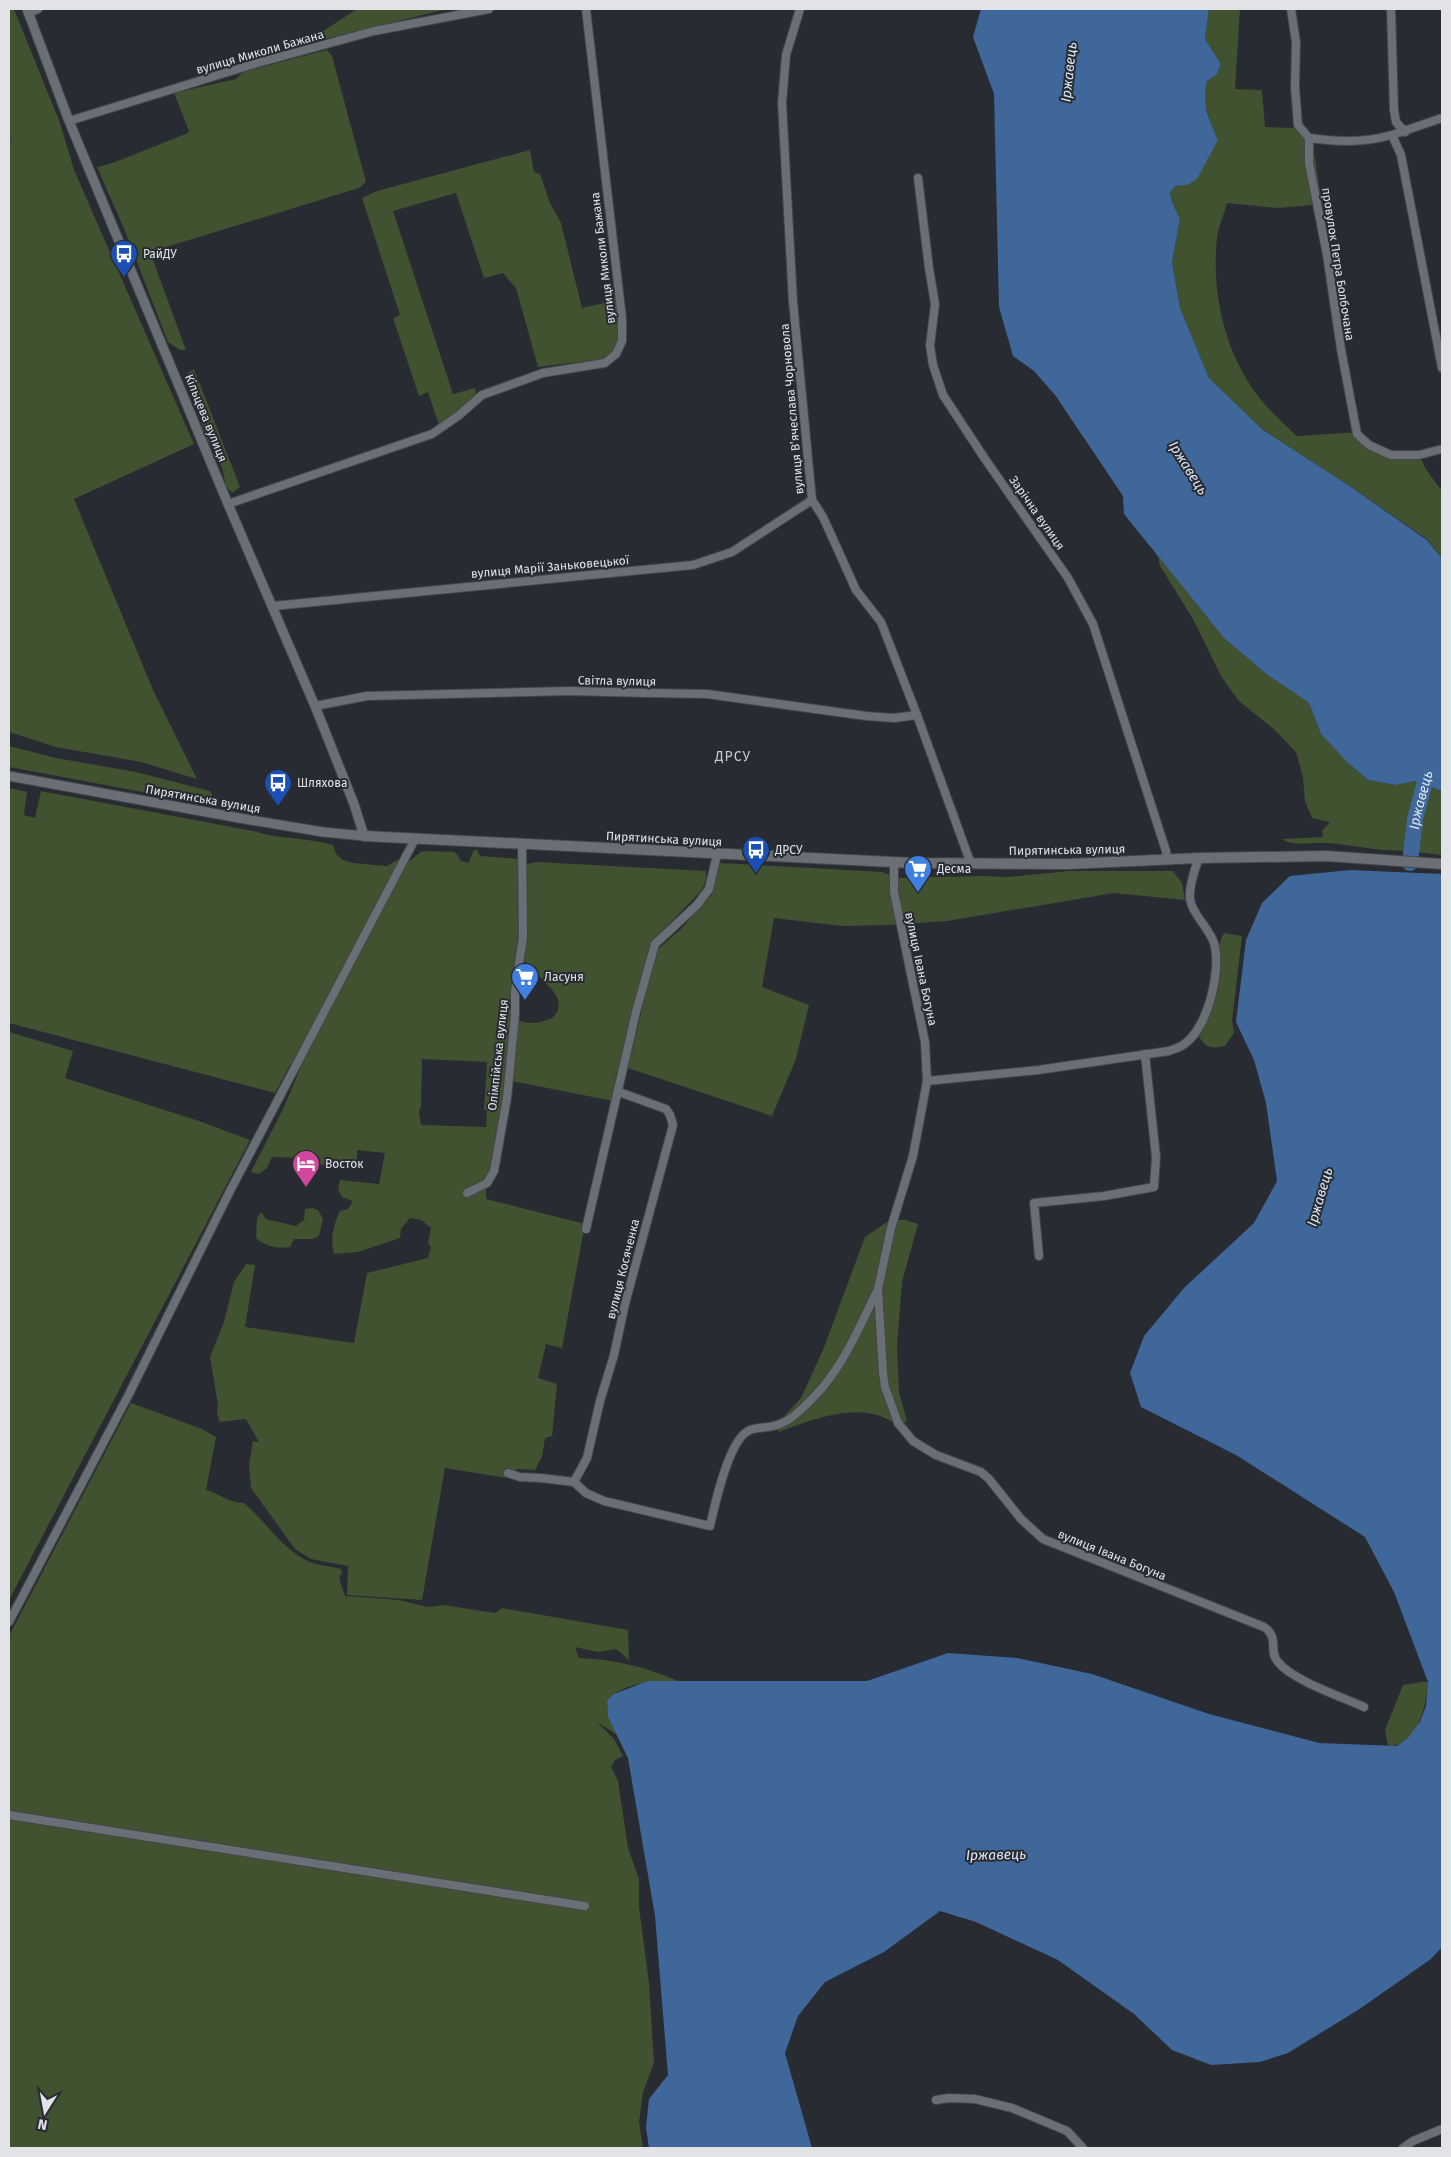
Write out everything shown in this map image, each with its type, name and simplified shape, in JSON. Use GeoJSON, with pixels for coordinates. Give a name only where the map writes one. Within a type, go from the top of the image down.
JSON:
{"type":"FeatureCollection","features":[{"type":"Feature","properties":{"kind":"main road","name":"Пирятинська вулиця"},"geometry":{"type":"LineString","coordinates":[[364,836],[522,845],[970,864],[1068,864],[1199,858],[1326,856],[1442,864]]}},
{"type":"Feature","properties":{"kind":"street"},"geometry":{"type":"LineString","coordinates":[[28,11],[38,9]]}},
{"type":"Feature","properties":{"kind":"street","name":"вулиця Миколи Бажана"},"geometry":{"type":"LineString","coordinates":[[69,121],[254,64],[374,31],[489,9]]}},
{"type":"Feature","properties":{"kind":"street","name":"вулиця Миколи Бажана"},"geometry":{"type":"LineString","coordinates":[[228,504],[432,434],[458,416],[482,395],[506,385],[543,373],[604,363],[616,354],[622,341],[622,318],[586,9]]}},
{"type":"Feature","properties":{"kind":"street","name":"вулиця Вʼячеслава Чорновола"},"geometry":{"type":"LineString","coordinates":[[800,9],[786,55],[782,102],[793,302],[812,500],[823,517],[856,590],[881,622],[917,715],[970,864]]}},
{"type":"Feature","properties":{"kind":"street","name":"провулок Петра Болбочана"},"geometry":{"type":"LineString","coordinates":[[1291,9],[1296,42],[1295,87],[1298,125],[1308,138],[1309,163],[1327,255],[1356,434],[1369,445],[1391,456],[1419,455],[1442,449]]}},
{"type":"Feature","properties":{"kind":"street"},"geometry":{"type":"LineString","coordinates":[[1391,9],[1394,110],[1396,122],[1405,132]]}},
{"type":"Feature","properties":{"kind":"street","name":"Кільцева вулиця"},"geometry":{"type":"LineString","coordinates":[[28,11],[69,121],[228,504],[315,706],[354,804],[364,836]]}},
{"type":"Feature","properties":{"kind":"street"},"geometry":{"type":"LineString","coordinates":[[1308,138],[1340,142],[1369,141],[1405,132],[1442,118]]}},
{"type":"Feature","properties":{"kind":"street"},"geometry":{"type":"LineString","coordinates":[[1392,135],[1400,156],[1442,368]]}},
{"type":"Feature","properties":{"kind":"street","name":"Зарічна вулиця"},"geometry":{"type":"LineString","coordinates":[[918,178],[928,268],[935,304],[930,346],[933,365],[943,394],[985,459],[1068,578],[1093,624],[1166,851],[1167,860]]}},
{"type":"Feature","properties":{"kind":"street","name":"вулиця Марії Заньковецької"},"geometry":{"type":"LineString","coordinates":[[273,606],[693,565],[732,552],[812,500]]}},
{"type":"Feature","properties":{"kind":"street","name":"Світла вулиця"},"geometry":{"type":"LineString","coordinates":[[315,706],[367,696],[569,692],[649,693],[707,694],[866,716],[894,718],[917,715]]}},
{"type":"Feature","properties":{"kind":"street","name":"Пирятинська вулиця"},"geometry":{"type":"LineString","coordinates":[[9,776],[276,824],[364,836]]}},
{"type":"Feature","properties":{"kind":"street"},"geometry":{"type":"LineString","coordinates":[[9,1622],[125,1402],[229,1193],[415,839]]}},
{"type":"Feature","properties":{"kind":"street","name":"Олімпійська вулиця"},"geometry":{"type":"LineString","coordinates":[[467,1193],[487,1183],[494,1171],[506,1098],[515,1015],[515,991],[522,937],[522,845]]}},
{"type":"Feature","properties":{"kind":"street"},"geometry":{"type":"LineString","coordinates":[[586,1229],[636,1012],[655,944],[697,905],[709,889],[717,854]]}},
{"type":"Feature","properties":{"kind":"street"},"geometry":{"type":"LineString","coordinates":[[927,1081],[1038,1070],[1169,1051],[1184,1045],[1202,1022],[1212,997],[1216,955],[1213,941],[1190,902],[1193,876],[1199,858]]}},
{"type":"Feature","properties":{"kind":"street","name":"вулиця Івана Богуна"},"geometry":{"type":"LineString","coordinates":[[894,862],[894,892],[926,1042],[927,1081],[913,1156],[891,1228],[878,1290],[882,1373],[898,1423],[913,1441],[936,1455],[981,1472],[989,1478],[1021,1519],[1043,1539],[1264,1627],[1273,1636],[1275,1659],[1280,1665],[1296,1676],[1364,1707]]}},
{"type":"Feature","properties":{"kind":"street"},"geometry":{"type":"LineString","coordinates":[[1039,1256],[1034,1203],[1104,1196],[1154,1187],[1156,1157],[1145,1054]]}},
{"type":"Feature","properties":{"kind":"street","name":"вулиця Косяченка"},"geometry":{"type":"LineString","coordinates":[[574,1482],[587,1458],[600,1400],[614,1355],[624,1304],[672,1125],[670,1115],[666,1109],[619,1092]]}},
{"type":"Feature","properties":{"kind":"street","name":"вулиця Івана Богуна"},"geometry":{"type":"LineString","coordinates":[[508,1473],[520,1478],[541,1478],[574,1482],[586,1493],[604,1501],[710,1526],[728,1460],[742,1435],[750,1430],[774,1426],[786,1421],[827,1383],[853,1340],[878,1290]]}},
{"type":"Feature","properties":{"kind":"street"},"geometry":{"type":"LineString","coordinates":[[9,1815],[585,1906]]}},
{"type":"Feature","properties":{"kind":"street"},"geometry":{"type":"LineString","coordinates":[[936,2100],[949,2098],[975,2099],[1012,2108],[1067,2132],[1083,2148]]}},
{"type":"Feature","properties":{"kind":"street"},"geometry":{"type":"LineString","coordinates":[[1403,2148],[1442,2129]]}},
{"type":"Feature","properties":{"kind":"green space"},"geometry":{"type":"Polygon","coordinates":[[[9,9],[14,9],[60,123],[74,170],[194,444],[74,499],[153,690],[197,779],[141,762],[56,747],[9,732],[9,139],[11,138],[9,132],[9,9]]]}},
{"type":"Feature","properties":{"kind":"green space"},"geometry":{"type":"Polygon","coordinates":[[[357,9],[447,9],[309,43],[308,41],[357,9]]]}},
{"type":"Feature","properties":{"kind":"green space"},"geometry":{"type":"Polygon","coordinates":[[[1209,9],[1240,9],[1235,89],[1262,90],[1265,127],[1295,128],[1315,135],[1314,152],[1322,204],[1278,208],[1227,203],[1217,237],[1217,292],[1225,328],[1237,362],[1256,394],[1297,436],[1360,432],[1374,444],[1386,450],[1418,450],[1425,468],[1442,491],[1442,559],[1427,539],[1263,430],[1209,378],[1180,308],[1172,262],[1180,219],[1170,193],[1175,186],[1187,185],[1218,140],[1210,123],[1204,97],[1207,81],[1217,73],[1221,64],[1205,39],[1209,9]]]}},
{"type":"Feature","properties":{"kind":"green space"},"geometry":{"type":"Polygon","coordinates":[[[327,50],[332,56],[366,182],[359,188],[150,252],[186,350],[180,350],[168,342],[125,231],[97,167],[110,164],[188,133],[189,131],[174,93],[236,79],[243,72],[327,50]]]}},
{"type":"Feature","properties":{"kind":"green space"},"geometry":{"type":"Polygon","coordinates":[[[530,150],[534,172],[540,174],[550,203],[561,223],[582,308],[613,301],[615,296],[619,341],[613,352],[603,359],[538,367],[516,288],[503,273],[484,278],[456,193],[393,211],[453,394],[475,388],[476,395],[454,415],[439,425],[428,392],[419,396],[393,318],[400,315],[362,198],[377,191],[530,150]]]}},
{"type":"Feature","properties":{"kind":"green space"},"geometry":{"type":"Polygon","coordinates":[[[194,369],[240,487],[232,493],[226,486],[222,467],[206,437],[187,378],[188,373],[194,369]]]}},
{"type":"Feature","properties":{"kind":"green space"},"geometry":{"type":"Polygon","coordinates":[[[1158,556],[1224,638],[1265,673],[1309,703],[1321,734],[1347,762],[1368,780],[1396,785],[1415,781],[1442,791],[1442,855],[1415,852],[1417,829],[1412,825],[1407,850],[1384,850],[1328,843],[1294,843],[1282,839],[1323,837],[1322,831],[1330,822],[1312,818],[1305,801],[1303,777],[1296,752],[1276,731],[1238,700],[1221,676],[1193,619],[1160,566],[1158,556]]]}},
{"type":"Feature","properties":{"kind":"green space"},"geometry":{"type":"Polygon","coordinates":[[[9,746],[56,758],[136,772],[210,791],[216,801],[207,804],[9,767],[9,746]]]}},
{"type":"Feature","properties":{"kind":"green space"},"geometry":{"type":"Polygon","coordinates":[[[9,788],[27,792],[24,815],[35,818],[41,791],[273,836],[323,842],[333,845],[336,854],[343,860],[353,863],[387,866],[397,860],[408,862],[421,852],[428,851],[453,852],[457,854],[461,861],[469,863],[473,851],[477,849],[480,856],[518,859],[522,905],[505,1097],[493,1171],[486,1182],[486,1199],[585,1224],[562,1348],[546,1344],[538,1378],[557,1384],[552,1436],[545,1438],[542,1457],[535,1470],[517,1469],[513,1479],[445,1468],[422,1600],[347,1595],[348,1566],[311,1559],[295,1549],[251,1488],[249,1465],[253,1441],[259,1442],[246,1419],[220,1422],[217,1414],[218,1405],[210,1357],[224,1322],[234,1282],[246,1264],[255,1265],[245,1327],[354,1343],[367,1273],[428,1258],[431,1247],[428,1243],[431,1228],[421,1220],[410,1218],[401,1229],[400,1238],[358,1252],[334,1254],[332,1237],[336,1222],[340,1211],[348,1209],[353,1201],[342,1197],[338,1190],[340,1180],[379,1184],[385,1153],[357,1150],[357,1159],[348,1165],[331,1166],[318,1164],[307,1158],[272,1157],[267,1168],[259,1174],[251,1172],[283,1109],[300,1069],[290,1065],[275,1093],[9,1023],[9,788]],[[422,1059],[421,1107],[419,1112],[421,1125],[486,1127],[487,1110],[484,1110],[487,1062],[422,1059]]]}},
{"type":"Feature","properties":{"kind":"green space"},"geometry":{"type":"Polygon","coordinates":[[[537,862],[706,871],[706,880],[702,890],[654,939],[616,1076],[613,1101],[512,1081],[517,1020],[528,1023],[552,1018],[558,1010],[559,1003],[554,992],[537,973],[535,967],[522,959],[525,873],[527,864],[537,862]]]}},
{"type":"Feature","properties":{"kind":"green space"},"geometry":{"type":"Polygon","coordinates":[[[720,863],[882,872],[900,878],[1008,877],[1069,871],[1173,871],[1182,883],[1185,900],[1114,893],[947,921],[890,925],[842,926],[774,918],[762,987],[809,1005],[796,1059],[772,1116],[628,1068],[656,951],[681,929],[712,894],[720,863]]]}},
{"type":"Feature","properties":{"kind":"green space"},"geometry":{"type":"Polygon","coordinates":[[[1224,933],[1242,936],[1232,1021],[1234,1033],[1225,1046],[1213,1047],[1203,1043],[1198,1035],[1207,1021],[1215,997],[1220,972],[1219,947],[1224,933]]]}},
{"type":"Feature","properties":{"kind":"green space"},"geometry":{"type":"Polygon","coordinates":[[[9,1032],[73,1051],[65,1078],[202,1122],[250,1140],[9,1600],[9,1032]]]}},
{"type":"Feature","properties":{"kind":"green space"},"geometry":{"type":"Polygon","coordinates":[[[312,1208],[318,1210],[323,1219],[319,1236],[313,1239],[294,1239],[290,1247],[281,1248],[272,1247],[256,1238],[257,1218],[261,1212],[266,1219],[296,1226],[304,1220],[305,1209],[312,1208]]]}},
{"type":"Feature","properties":{"kind":"green space"},"geometry":{"type":"Polygon","coordinates":[[[890,1220],[905,1220],[918,1224],[902,1282],[897,1346],[899,1392],[907,1421],[898,1426],[885,1418],[870,1413],[855,1412],[823,1417],[778,1432],[778,1423],[801,1398],[823,1350],[865,1237],[890,1220]]]}},
{"type":"Feature","properties":{"kind":"green space"},"geometry":{"type":"Polygon","coordinates":[[[131,1403],[202,1429],[216,1437],[206,1490],[234,1502],[244,1503],[283,1543],[300,1557],[310,1562],[341,1569],[342,1573],[339,1578],[345,1596],[399,1600],[427,1607],[444,1605],[495,1613],[502,1608],[628,1630],[629,1660],[616,1649],[598,1652],[575,1647],[579,1658],[629,1665],[678,1681],[659,1681],[631,1686],[614,1694],[607,1700],[608,1717],[619,1736],[597,1722],[614,1739],[623,1756],[615,1760],[611,1767],[618,1781],[628,1848],[639,1879],[639,1907],[649,1983],[654,2063],[643,2092],[639,2122],[643,2148],[9,2148],[9,1636],[131,1403]]]}},
{"type":"Feature","properties":{"kind":"green space"},"geometry":{"type":"Polygon","coordinates":[[[1428,1682],[1423,1713],[1419,1723],[1407,1740],[1388,1746],[1385,1730],[1403,1685],[1428,1682]]]}},
{"type":"Feature","properties":{"kind":"water"},"geometry":{"type":"Polygon","coordinates":[[[981,9],[1209,9],[1205,39],[1221,64],[1217,74],[1207,81],[1205,97],[1209,118],[1218,140],[1197,179],[1187,185],[1175,186],[1170,193],[1180,219],[1172,262],[1180,308],[1209,378],[1263,430],[1348,485],[1427,540],[1442,559],[1442,791],[1415,781],[1396,785],[1368,780],[1347,762],[1321,734],[1309,703],[1265,673],[1224,638],[1124,514],[1123,496],[1055,395],[1034,371],[1013,356],[999,307],[994,94],[973,37],[981,9]]]}},
{"type":"Feature","properties":{"kind":"water"},"geometry":{"type":"Polygon","coordinates":[[[1350,870],[1442,874],[1442,1947],[1431,1959],[1358,2010],[1288,2053],[1260,2062],[1211,2065],[1172,2050],[1134,2014],[1058,1960],[976,1922],[940,1911],[884,1952],[825,1982],[798,2016],[785,2053],[812,2148],[649,2148],[646,2128],[649,2099],[668,2075],[655,1916],[628,1758],[608,1717],[607,1700],[614,1694],[648,1681],[867,1681],[948,1653],[1017,1658],[1092,1674],[1209,1714],[1319,1743],[1397,1746],[1408,1738],[1420,1722],[1426,1706],[1428,1682],[1394,1592],[1365,1537],[1236,1455],[1141,1407],[1130,1373],[1144,1336],[1184,1288],[1254,1223],[1277,1181],[1266,1103],[1254,1060],[1236,1022],[1246,940],[1262,903],[1290,876],[1350,870]]]}},
{"type":"Feature","properties":{"kind":"waterway","name":"Іржавець"},"geometry":{"type":"LineString","coordinates":[[1410,863],[1415,819],[1430,763]]}},
{"type":"Feature","properties":{"kind":"place","name":"РайДУ"},"geometry":{"type":"Point","coordinates":[124,278]}},
{"type":"Feature","properties":{"kind":"place","name":"Шляхова"},"geometry":{"type":"Point","coordinates":[278,807]}},
{"type":"Feature","properties":{"kind":"place","name":"ДРСУ"},"geometry":{"type":"Point","coordinates":[756,874]}},
{"type":"Feature","properties":{"kind":"place","name":"Десма"},"geometry":{"type":"Point","coordinates":[918,893]}},
{"type":"Feature","properties":{"kind":"place","name":"Ласуня"},"geometry":{"type":"Point","coordinates":[525,1001]}},
{"type":"Feature","properties":{"kind":"place","name":"Восток"},"geometry":{"type":"Point","coordinates":[306,1188]}},
{"type":"Feature","properties":{"kind":"district","name":"ДРСУ"},"geometry":{"type":"Point","coordinates":[733,756]}}]}
